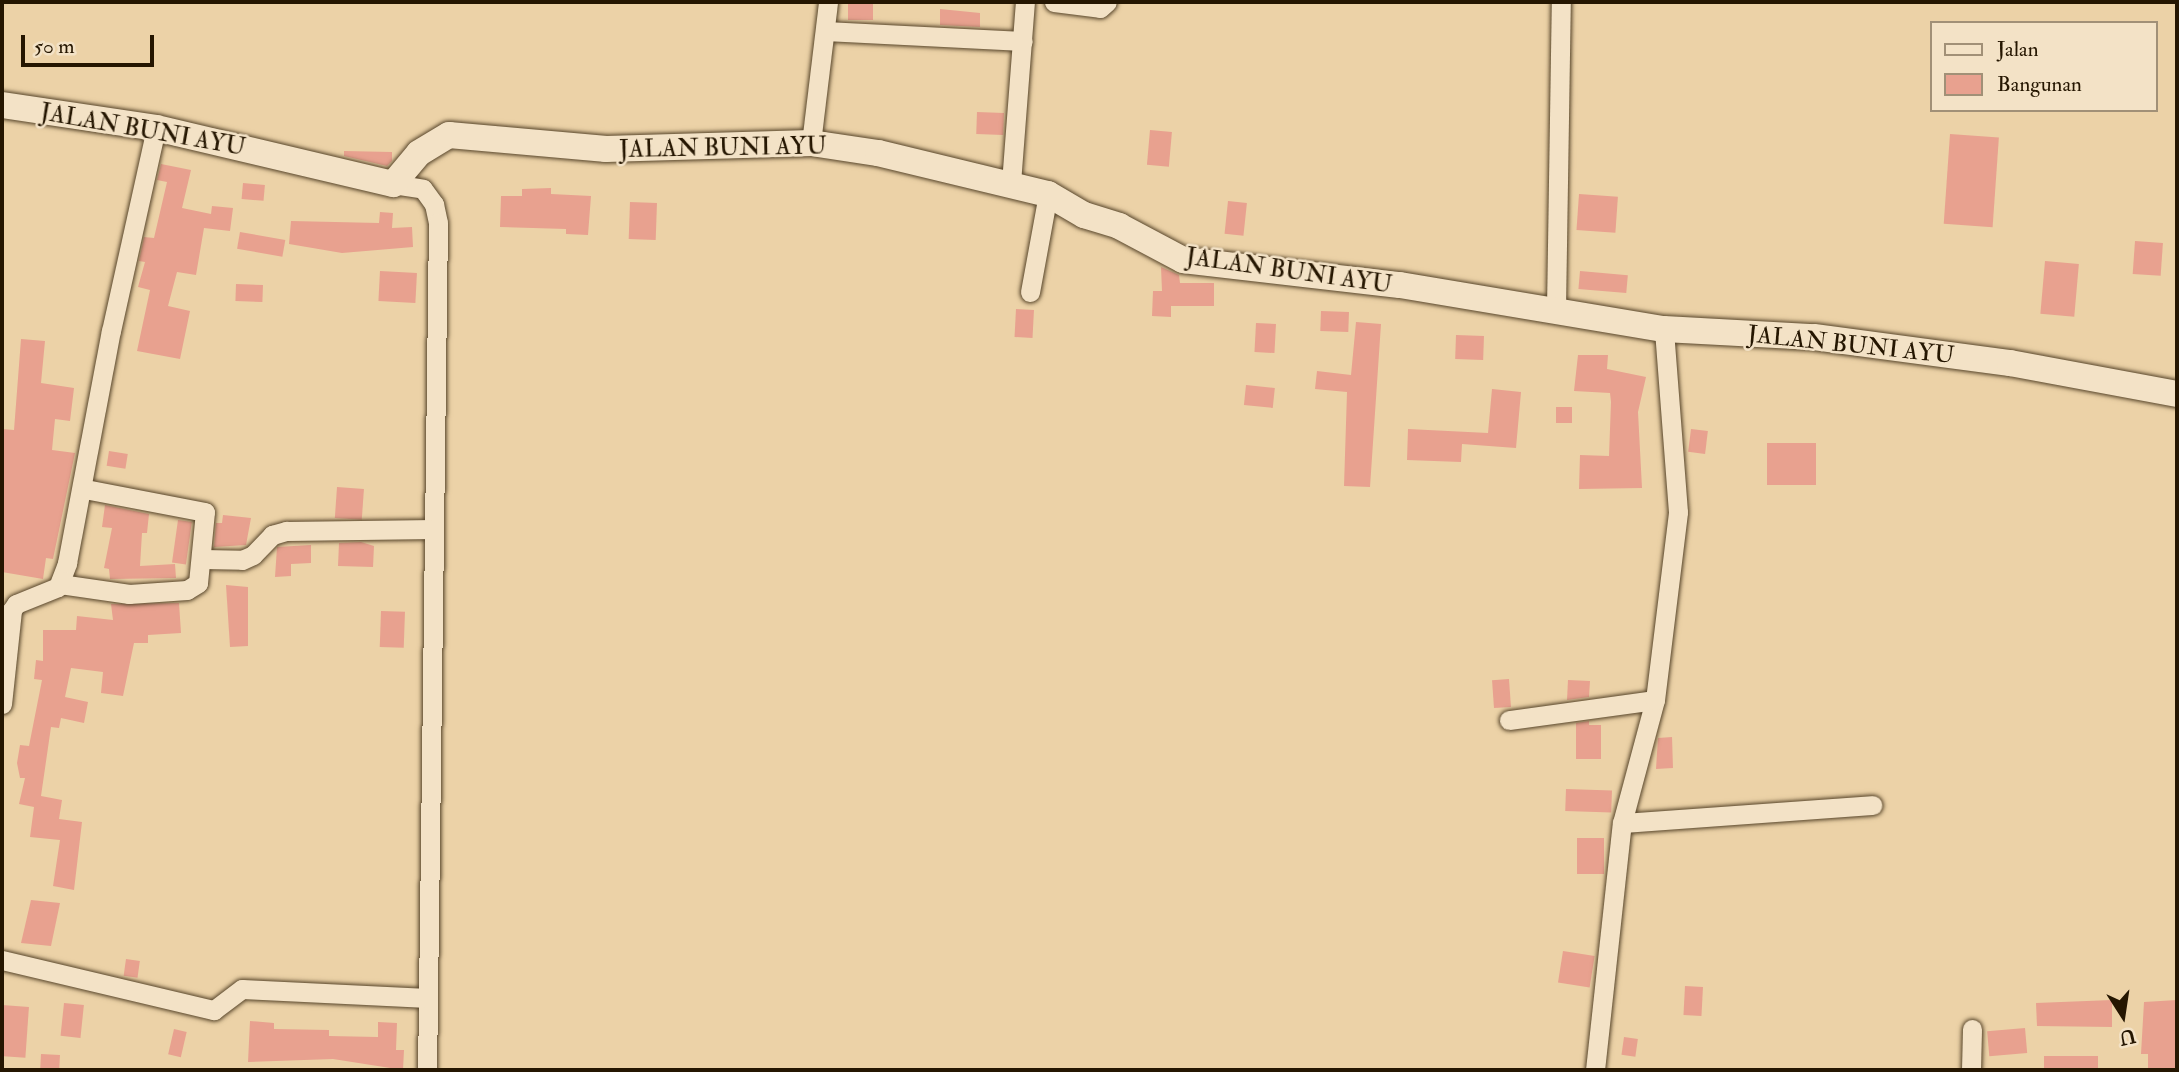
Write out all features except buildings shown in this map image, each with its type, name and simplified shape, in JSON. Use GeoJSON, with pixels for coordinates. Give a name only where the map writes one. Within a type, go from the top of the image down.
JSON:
{"type":"FeatureCollection","features":[{"type":"Feature","properties":{"kind":"main road","name":"JALAN BUNI AYU"},"geometry":{"type":"LineString","coordinates":[[2,105],[156,128],[397,179],[419,153],[449,135],[606,149],[811,143],[1012,183],[1048,194],[1084,215],[1119,226],[1183,260],[1556,309],[1664,329],[1814,337],[2010,363],[2177,394]]}},
{"type":"Feature","properties":{"kind":"street"},"geometry":{"type":"LineString","coordinates":[[811,143],[828,2]]}},
{"type":"Feature","properties":{"kind":"street"},"geometry":{"type":"LineString","coordinates":[[1012,183],[1025,2]]}},
{"type":"Feature","properties":{"kind":"street"},"geometry":{"type":"LineString","coordinates":[[1054,2],[1100,8],[1107,2]]}},
{"type":"Feature","properties":{"kind":"street"},"geometry":{"type":"LineString","coordinates":[[1556,309],[1560,2]]}},
{"type":"Feature","properties":{"kind":"street"},"geometry":{"type":"LineString","coordinates":[[825,30],[1023,41]]}},
{"type":"Feature","properties":{"kind":"street"},"geometry":{"type":"LineString","coordinates":[[60,584],[84,489],[111,331],[156,128]]}},
{"type":"Feature","properties":{"kind":"street"},"geometry":{"type":"LineString","coordinates":[[397,179],[424,189],[431,196],[438,223],[427,1070]]}},
{"type":"Feature","properties":{"kind":"street"},"geometry":{"type":"LineString","coordinates":[[1030,292],[1048,194]]}},
{"type":"Feature","properties":{"kind":"street"},"geometry":{"type":"LineString","coordinates":[[1595,1070],[1622,823],[1655,700],[1678,512],[1664,329]]}},
{"type":"Feature","properties":{"kind":"street"},"geometry":{"type":"LineString","coordinates":[[2,705],[6,616],[16,604],[60,584],[129,594],[187,590],[198,583],[203,559],[205,512],[84,489]]}},
{"type":"Feature","properties":{"kind":"street"},"geometry":{"type":"LineString","coordinates":[[203,559],[242,560],[253,555],[272,535],[286,531],[434,528]]}},
{"type":"Feature","properties":{"kind":"street"},"geometry":{"type":"LineString","coordinates":[[1509,720],[1655,700]]}},
{"type":"Feature","properties":{"kind":"street"},"geometry":{"type":"LineString","coordinates":[[1622,823],[1872,805]]}},
{"type":"Feature","properties":{"kind":"street"},"geometry":{"type":"LineString","coordinates":[[2,960],[214,1010],[242,989],[428,998]]}},
{"type":"Feature","properties":{"kind":"street"},"geometry":{"type":"LineString","coordinates":[[1971,1070],[1972,1029]]}}]}
